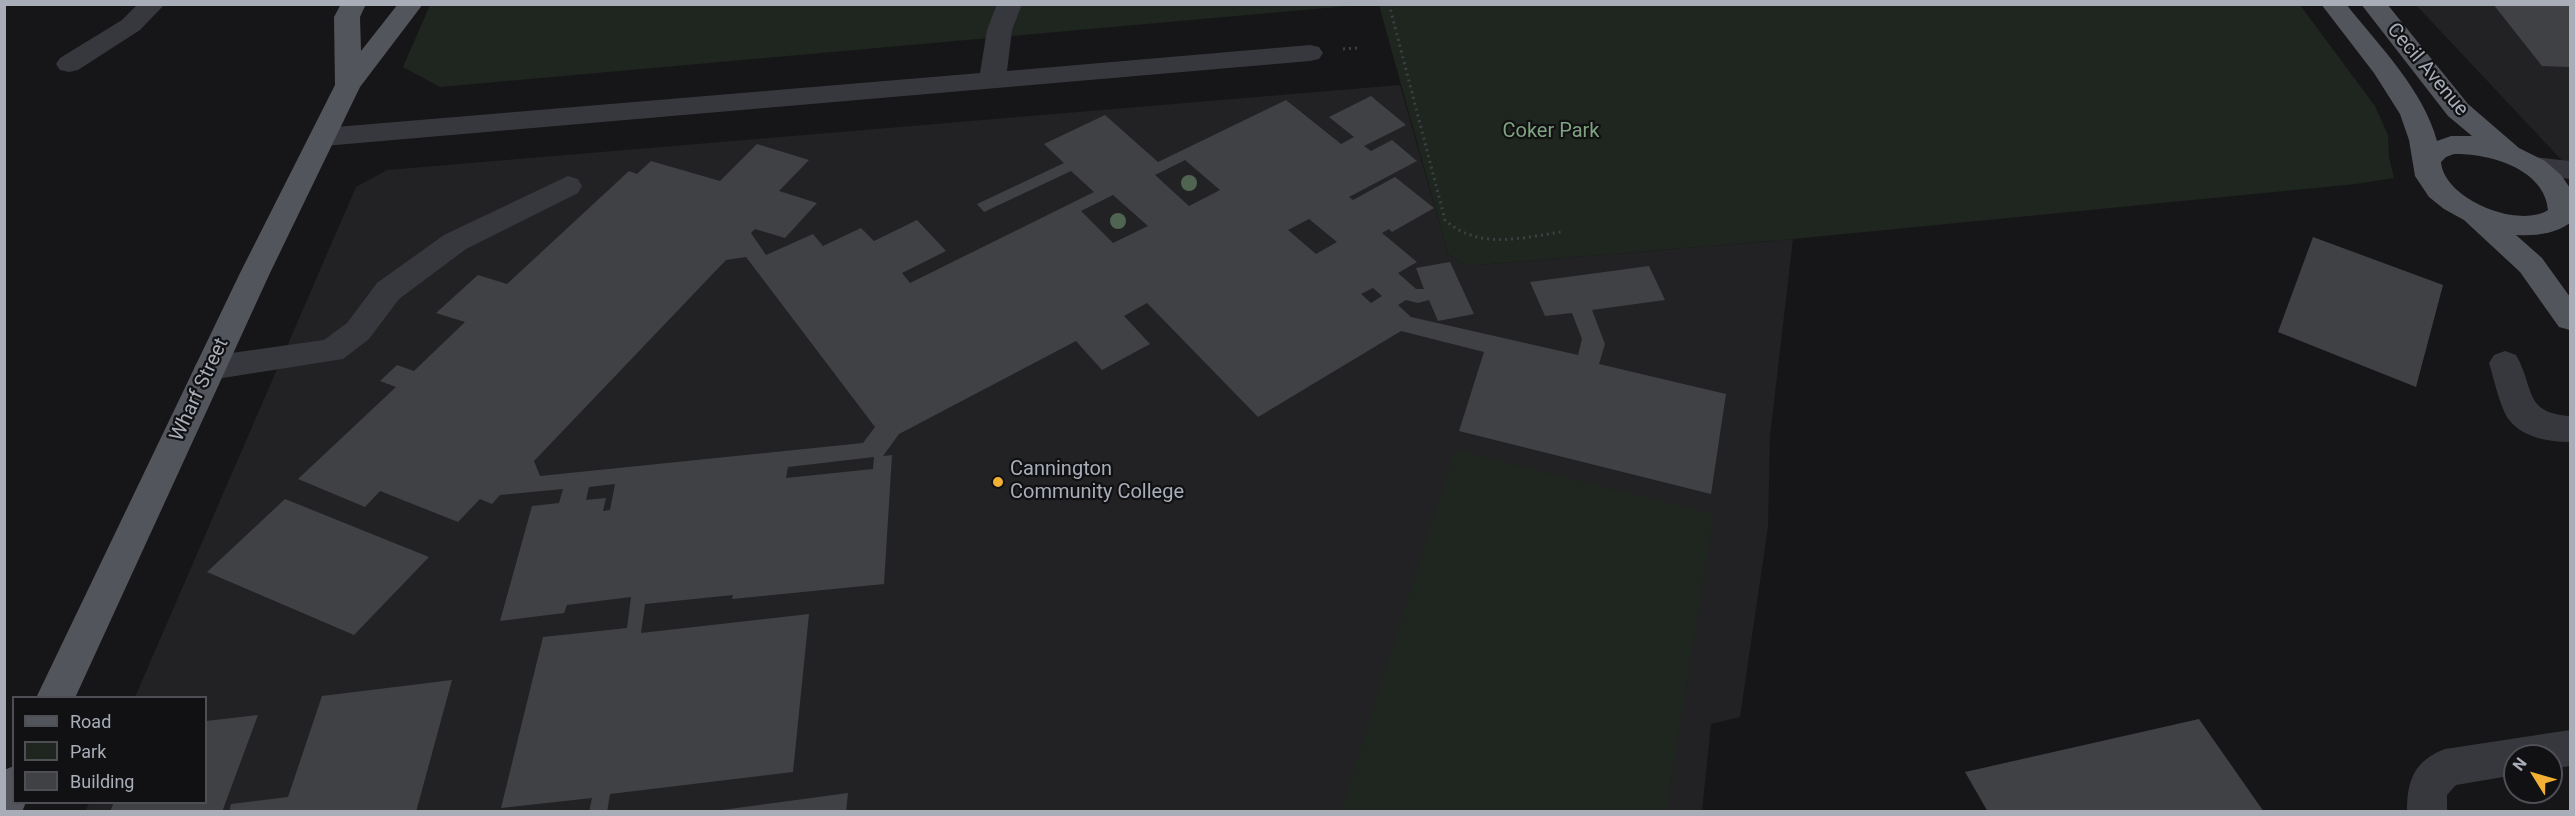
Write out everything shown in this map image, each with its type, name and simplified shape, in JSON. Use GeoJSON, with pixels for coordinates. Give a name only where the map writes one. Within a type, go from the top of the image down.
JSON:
{"type":"FeatureCollection","features":[{"type":"Feature","properties":{"kind":"main road","name":"Wharf Street"},"geometry":{"type":"LineString","coordinates":[[348,85],[348,17],[354,4]]}},
{"type":"Feature","properties":{"kind":"main road","name":"Wharf Street"},"geometry":{"type":"LineString","coordinates":[[56,696],[210,368],[348,85],[411,4]]}},
{"type":"Feature","properties":{"kind":"main road","name":"Cecil Avenue"},"geometry":{"type":"LineString","coordinates":[[2333,4],[2411,109],[2421,131],[2429,177],[2443,194],[2467,210]]}},
{"type":"Feature","properties":{"kind":"main road","name":"Cecil Avenue"},"geometry":{"type":"LineString","coordinates":[[2373,4],[2458,110],[2523,161],[2549,177],[2560,190],[2565,202],[2566,219]]}},
{"type":"Feature","properties":{"kind":"main road"},"geometry":{"type":"LineString","coordinates":[[2427,161],[2437,150],[2459,145],[2485,147],[2523,161]]}},
{"type":"Feature","properties":{"kind":"main road"},"geometry":{"type":"LineString","coordinates":[[2467,210],[2497,222],[2522,226],[2544,225],[2566,219]]}},
{"type":"Feature","properties":{"kind":"main road"},"geometry":{"type":"LineString","coordinates":[[2467,210],[2531,265],[2571,319]]}},
{"type":"Feature","properties":{"kind":"main road"},"geometry":{"type":"LineString","coordinates":[[4,804],[12,789]]}},
{"type":"Feature","properties":{"kind":"street"},"geometry":{"type":"LineString","coordinates":[[69,64],[131,25],[153,4]]}},
{"type":"Feature","properties":{"kind":"street"},"geometry":{"type":"LineString","coordinates":[[993,78],[1006,10],[1010,4]]}},
{"type":"Feature","properties":{"kind":"street"},"geometry":{"type":"LineString","coordinates":[[324,136],[1310,53]]}},
{"type":"Feature","properties":{"kind":"street"},"geometry":{"type":"LineString","coordinates":[[2523,161],[2571,170]]}},
{"type":"Feature","properties":{"kind":"street"},"geometry":{"type":"LineString","coordinates":[[210,368],[332,351],[358,332],[388,291],[455,242],[568,186]]}},
{"type":"Feature","properties":{"kind":"street"},"geometry":{"type":"LineString","coordinates":[[2505,363],[2522,413],[2547,428],[2571,429]]}},
{"type":"Feature","properties":{"kind":"street"},"geometry":{"type":"LineString","coordinates":[[2427,812],[2427,788],[2445,768],[2503,759]]}},
{"type":"Feature","properties":{"kind":"path"},"geometry":{"type":"LineString","coordinates":[[1389,4],[1445,220],[1453,229],[1480,240],[1561,232]]}},
{"type":"Feature","properties":{"kind":"shaded area"},"geometry":{"type":"Polygon","coordinates":[[[2416,5],[2570,5],[2570,169],[2416,5]]]}},
{"type":"Feature","properties":{"kind":"shaded area","name":"Cannington Community College"},"geometry":{"type":"Polygon","coordinates":[[[1400,85],[1448,254],[1466,266],[1793,239],[1770,436],[1768,527],[1740,717],[1711,724],[1702,811],[85,812],[89,804],[207,804],[207,696],[135,696],[356,187],[387,170],[1400,85]]]}},
{"type":"Feature","properties":{"kind":"green space"},"geometry":{"type":"Polygon","coordinates":[[[430,5],[1359,5],[440,87],[403,67],[430,5]]]}},
{"type":"Feature","properties":{"kind":"green space","name":"Coker Park"},"geometry":{"type":"Polygon","coordinates":[[[1379,5],[2300,5],[2375,106],[2388,135],[2389,157],[2394,178],[2356,184],[1793,239],[1466,266],[1448,254],[1379,5]]]}},
{"type":"Feature","properties":{"kind":"green space"},"geometry":{"type":"Polygon","coordinates":[[[1455,450],[1714,514],[1666,811],[1341,811],[1455,450]]]}},
{"type":"Feature","properties":{"kind":"building"},"geometry":{"type":"Polygon","coordinates":[[[2493,4],[2570,4],[2570,67],[2542,66],[2493,4]]]}},
{"type":"Feature","properties":{"kind":"building"},"geometry":{"type":"Polygon","coordinates":[[[1371,96],[1406,125],[1364,146],[1371,151],[1392,140],[1417,161],[1349,197],[1353,200],[1395,177],[1434,208],[1392,232],[1389,229],[1382,233],[1417,262],[1398,273],[1416,289],[1424,289],[1416,268],[1450,262],[1474,314],[1438,321],[1429,300],[1418,303],[1406,300],[1398,305],[1411,317],[1578,355],[1582,339],[1572,313],[1545,316],[1530,282],[1649,266],[1665,300],[1592,310],[1605,344],[1599,364],[1726,394],[1711,494],[1459,431],[1484,352],[1401,331],[1258,417],[1147,303],[1124,316],[1150,344],[1102,370],[1076,341],[899,434],[883,456],[892,455],[884,584],[732,599],[733,595],[645,604],[641,633],[809,614],[793,772],[610,794],[607,812],[589,812],[592,798],[501,808],[543,637],[627,628],[631,597],[567,605],[564,613],[500,621],[532,506],[559,503],[563,489],[500,495],[492,504],[480,499],[458,522],[380,491],[365,507],[298,479],[396,387],[380,381],[397,365],[414,371],[465,322],[436,313],[478,275],[507,284],[629,171],[637,174],[651,161],[720,181],[757,144],[809,160],[779,191],[817,203],[785,238],[755,229],[751,233],[766,255],[813,234],[823,246],[861,228],[874,241],[917,220],[946,251],[902,273],[910,283],[1094,192],[1071,171],[984,212],[977,204],[1064,163],[1044,144],[1105,115],[1158,162],[1286,100],[1341,144],[1354,137],[1329,117],[1371,96]],[[1185,160],[1155,175],[1189,206],[1220,190],[1185,160]],[[1113,195],[1081,211],[1113,243],[1148,226],[1113,195]],[[1309,219],[1288,230],[1316,254],[1337,242],[1309,219]],[[746,257],[726,260],[534,461],[540,476],[863,443],[875,427],[746,257]],[[1373,288],[1361,294],[1371,303],[1382,296],[1373,288]],[[874,457],[788,467],[786,478],[873,469],[874,457]],[[615,484],[589,487],[586,500],[606,498],[603,511],[610,510],[615,484]]]}},
{"type":"Feature","properties":{"kind":"building"},"geometry":{"type":"Polygon","coordinates":[[[2313,237],[2443,285],[2416,387],[2278,332],[2313,237]]]}},
{"type":"Feature","properties":{"kind":"building"},"geometry":{"type":"Polygon","coordinates":[[[285,499],[429,557],[354,635],[207,572],[285,499]]]}},
{"type":"Feature","properties":{"kind":"building"},"geometry":{"type":"Polygon","coordinates":[[[452,680],[416,812],[229,812],[231,804],[288,797],[322,696],[452,680]]]}},
{"type":"Feature","properties":{"kind":"building"},"geometry":{"type":"Polygon","coordinates":[[[258,715],[222,812],[110,812],[113,804],[207,804],[207,721],[258,715]]]}},
{"type":"Feature","properties":{"kind":"building"},"geometry":{"type":"Polygon","coordinates":[[[2199,719],[2264,812],[1988,812],[1965,772],[2199,719]]]}},
{"type":"Feature","properties":{"kind":"building"},"geometry":{"type":"Polygon","coordinates":[[[848,793],[846,812],[722,812],[722,810],[848,793]]]}},
{"type":"Feature","properties":{"kind":"place","name":"Cannington Community College"},"geometry":{"type":"Point","coordinates":[998,482]}}]}
